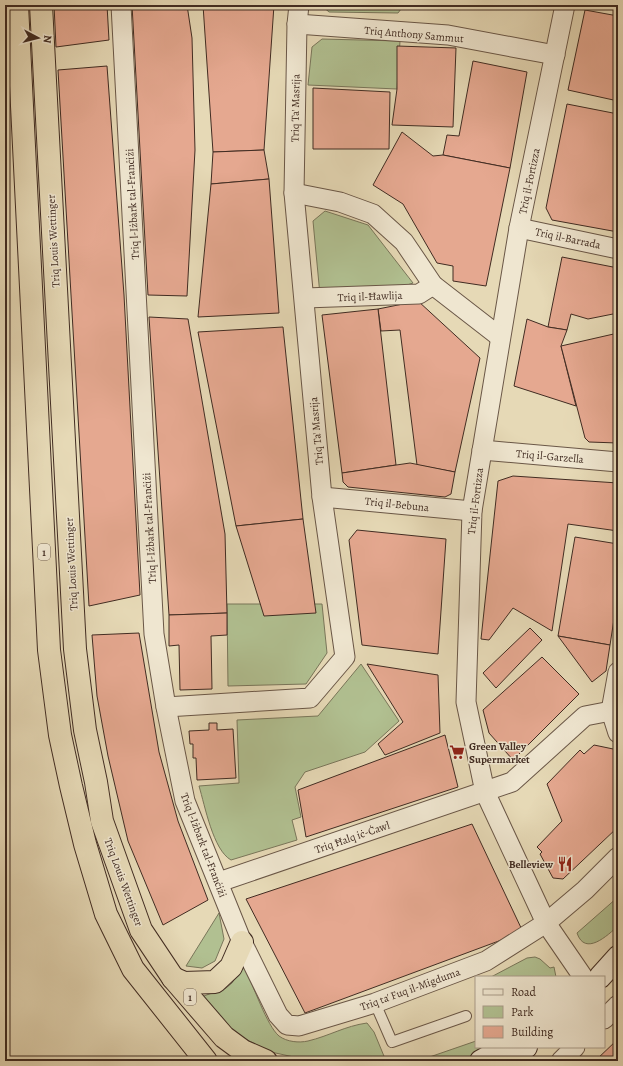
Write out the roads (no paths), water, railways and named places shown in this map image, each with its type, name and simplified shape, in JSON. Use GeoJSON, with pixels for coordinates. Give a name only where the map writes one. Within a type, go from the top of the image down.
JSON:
{"type":"FeatureCollection","features":[{"type":"Feature","properties":{"kind":"highway","name":"1"},"geometry":{"type":"LineString","coordinates":[[17,5],[49,650],[60,735],[85,844],[106,914],[133,969],[206,1061]]}},
{"type":"Feature","properties":{"kind":"highway","name":"Triq Louis Wettinger"},"geometry":{"type":"LineString","coordinates":[[41,5],[75,649],[85,730],[96,782],[102,821],[140,930],[173,978],[224,1037],[243,1051],[266,1061]]}},
{"type":"Feature","properties":{"kind":"highway"},"geometry":{"type":"LineString","coordinates":[[173,978],[184,983],[215,982],[231,967],[242,942]]}},
{"type":"Feature","properties":{"kind":"main road"},"geometry":{"type":"LineString","coordinates":[[601,976],[618,957]]}},
{"type":"Feature","properties":{"kind":"main road"},"geometry":{"type":"LineString","coordinates":[[481,1061],[504,1048]]}},
{"type":"Feature","properties":{"kind":"main road"},"geometry":{"type":"LineString","coordinates":[[502,1061],[524,1048]]}},
{"type":"Feature","properties":{"kind":"street","name":"Triq l-Iżbark tal-Franċiżi"},"geometry":{"type":"LineString","coordinates":[[121,5],[154,634],[166,707],[185,801],[242,942],[278,1015],[288,1025]]}},
{"type":"Feature","properties":{"kind":"street","name":"Triq Ta' Masrija"},"geometry":{"type":"LineString","coordinates":[[166,707],[310,698],[345,657],[322,497],[294,193],[297,24],[299,5]]}},
{"type":"Feature","properties":{"kind":"street","name":"Triq il-Fortizza"},"geometry":{"type":"LineString","coordinates":[[565,5],[519,228],[472,511],[466,702],[485,792],[546,923],[582,976]]}},
{"type":"Feature","properties":{"kind":"street","name":"Triq Anthony Sammut"},"geometry":{"type":"LineString","coordinates":[[297,24],[448,35],[555,55]]}},
{"type":"Feature","properties":{"kind":"street"},"geometry":{"type":"LineString","coordinates":[[294,193],[340,202],[373,214],[404,242],[433,285],[500,337]]}},
{"type":"Feature","properties":{"kind":"street","name":"Triq il-Barrada"},"geometry":{"type":"LineString","coordinates":[[519,228],[618,249]]}},
{"type":"Feature","properties":{"kind":"street","name":"Triq il-Ħawlija"},"geometry":{"type":"LineString","coordinates":[[304,298],[419,294],[433,285]]}},
{"type":"Feature","properties":{"kind":"street","name":"Triq il-Garzella"},"geometry":{"type":"LineString","coordinates":[[482,450],[618,462]]}},
{"type":"Feature","properties":{"kind":"street","name":"Triq il-Bebuna"},"geometry":{"type":"LineString","coordinates":[[322,497],[472,511]]}},
{"type":"Feature","properties":{"kind":"street"},"geometry":{"type":"LineString","coordinates":[[618,672],[611,711],[618,733]]}},
{"type":"Feature","properties":{"kind":"street","name":"Triq Ħalq iċ-Ċawl"},"geometry":{"type":"LineString","coordinates":[[219,882],[512,782],[585,716],[611,711]]}},
{"type":"Feature","properties":{"kind":"street","name":"Triq ta' Fuq il-Migduma"},"geometry":{"type":"LineString","coordinates":[[288,1025],[299,1026],[375,1003],[486,961],[546,923],[585,890],[618,857]]}},
{"type":"Feature","properties":{"kind":"street"},"geometry":{"type":"LineString","coordinates":[[605,1018],[618,1005]]}},
{"type":"Feature","properties":{"kind":"street"},"geometry":{"type":"LineString","coordinates":[[561,1061],[574,1048]]}},
{"type":"Feature","properties":{"kind":"lane"},"geometry":{"type":"LineString","coordinates":[[375,1003],[392,1042],[466,1016]]}},
{"type":"Feature","properties":{"kind":"place","name":"Green Valley Supermarket"},"geometry":{"type":"Point","coordinates":[457,752]}},
{"type":"Feature","properties":{"kind":"place","name":"Belleview"},"geometry":{"type":"Point","coordinates":[565,864]}}]}
